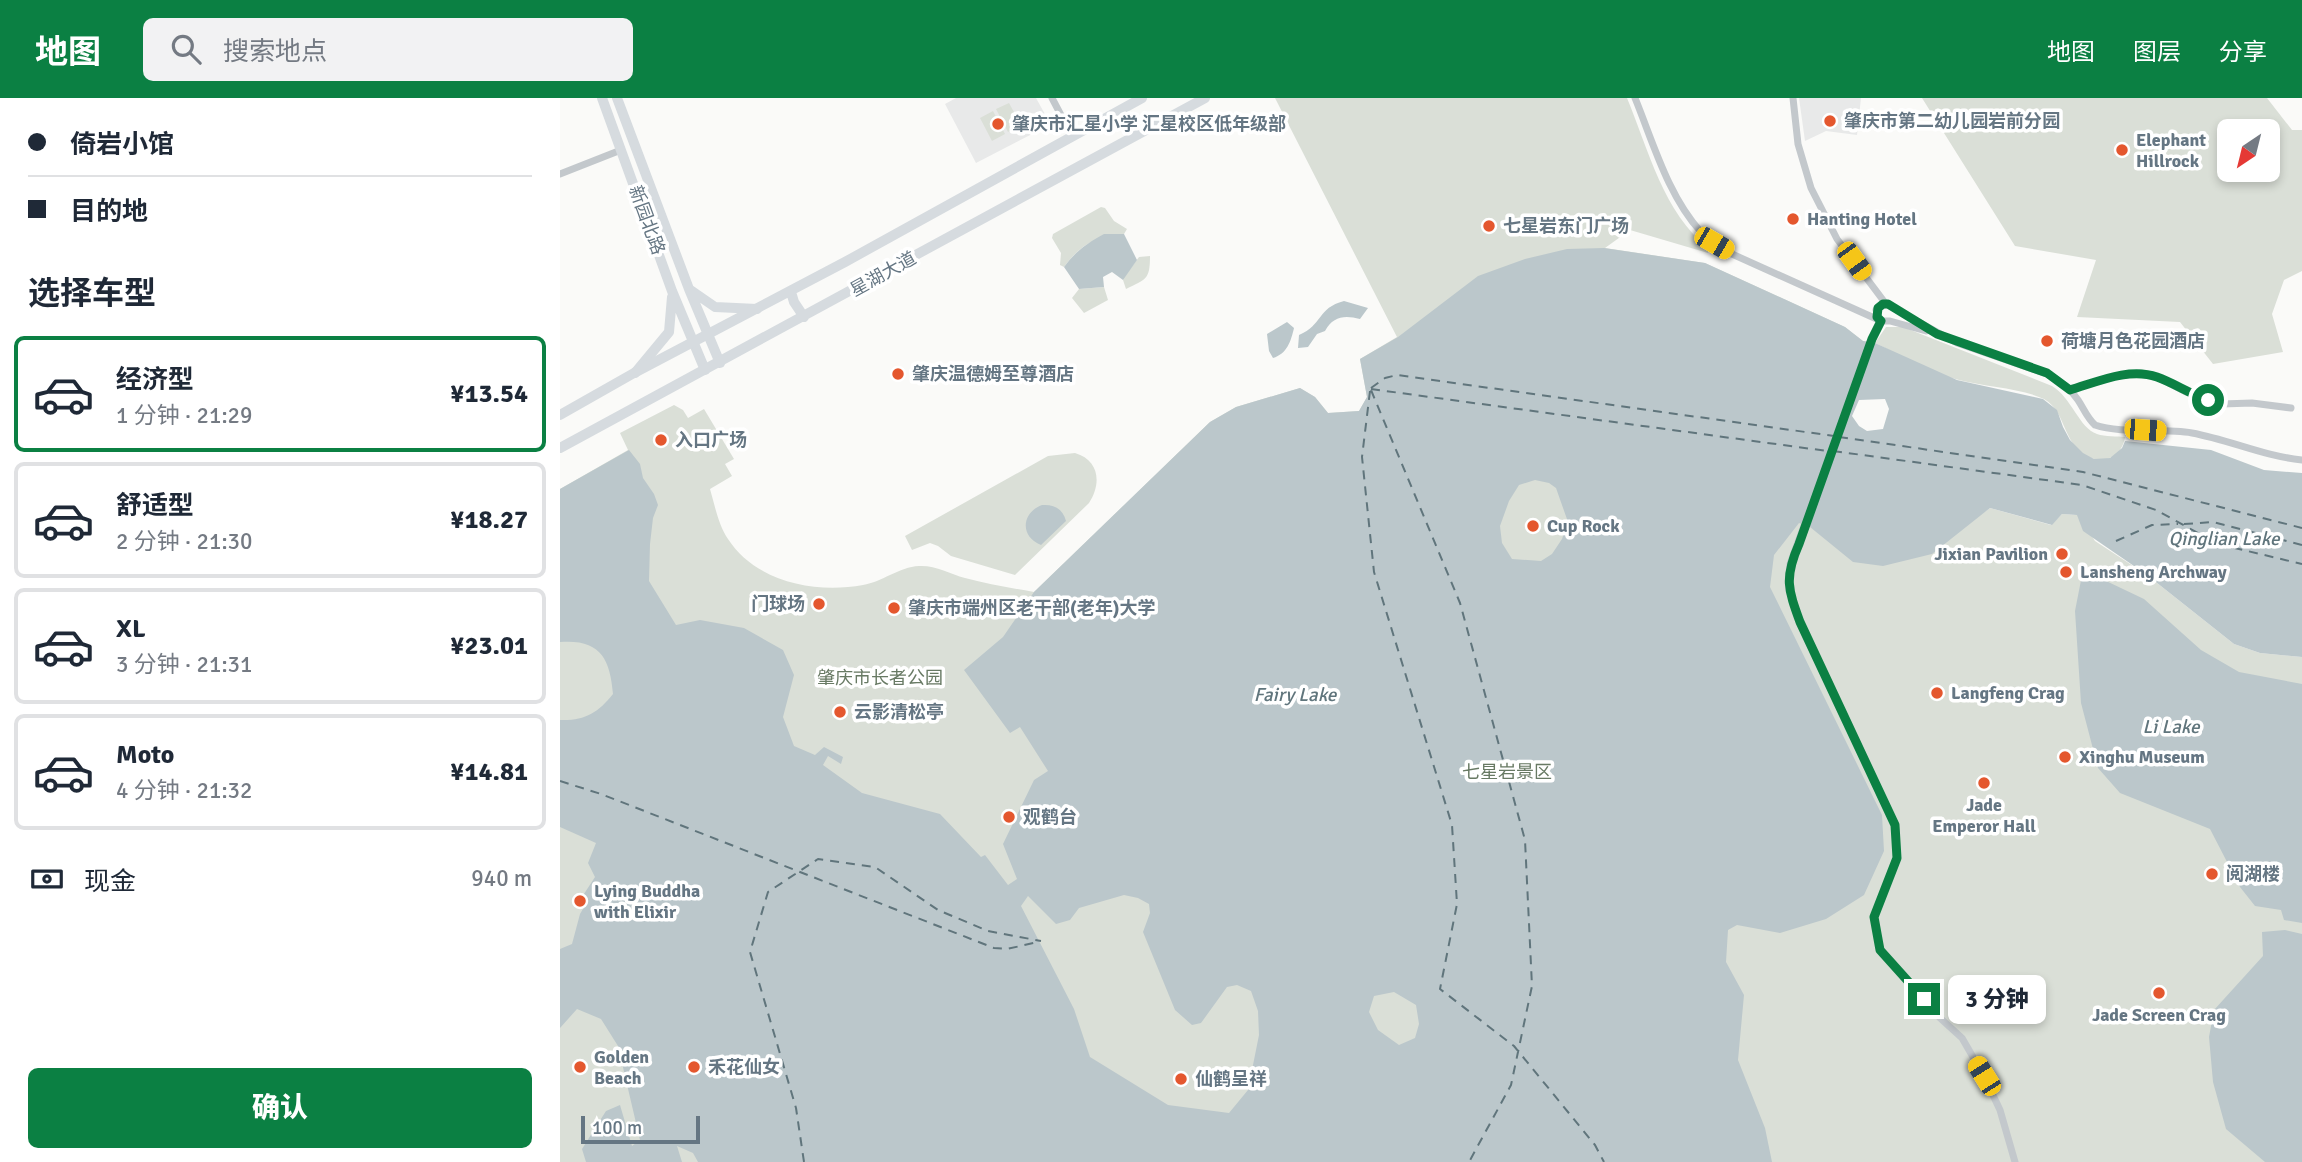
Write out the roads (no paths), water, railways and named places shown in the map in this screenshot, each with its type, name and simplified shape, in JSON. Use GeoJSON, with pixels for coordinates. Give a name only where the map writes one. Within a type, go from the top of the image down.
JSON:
{"type":"FeatureCollection","features":[{"type":"Feature","properties":{"kind":"main road","name":"新园北路"},"geometry":{"type":"LineString","coordinates":[[602,98],[672,290],[705,370]]}},
{"type":"Feature","properties":{"kind":"main road","name":"新园北路"},"geometry":{"type":"LineString","coordinates":[[617,98],[720,363]]}},
{"type":"Feature","properties":{"kind":"main road","name":"星湖大道"},"geometry":{"type":"LineString","coordinates":[[560,415],[692,342],[791,292],[1142,98]]}},
{"type":"Feature","properties":{"kind":"main road","name":"星湖大道"},"geometry":{"type":"LineString","coordinates":[[560,448],[1204,98]]}},
{"type":"Feature","properties":{"kind":"main road"},"geometry":{"type":"LineString","coordinates":[[651,231],[662,231],[664,224]]}},
{"type":"Feature","properties":{"kind":"main road"},"geometry":{"type":"LineString","coordinates":[[689,289],[715,307],[757,309]]}},
{"type":"Feature","properties":{"kind":"main road"},"geometry":{"type":"LineString","coordinates":[[635,373],[668,332],[672,290]]}},
{"type":"Feature","properties":{"kind":"main road"},"geometry":{"type":"LineString","coordinates":[[791,292],[803,317]]}},
{"type":"Feature","properties":{"kind":"street"},"geometry":{"type":"LineString","coordinates":[[1052,98],[1072,136]]}},
{"type":"Feature","properties":{"kind":"street"},"geometry":{"type":"LineString","coordinates":[[1635,98],[1678,200],[1702,233],[1732,254],[1883,320],[1937,334],[2047,373],[2070,390],[2090,420],[2101,427],[2189,433],[2264,454],[2302,460]]}},
{"type":"Feature","properties":{"kind":"street"},"geometry":{"type":"LineString","coordinates":[[1793,98],[1798,144],[1811,188],[1838,239],[1894,314],[1883,320],[1872,339],[1790,565],[1789,590],[1800,622],[1895,825],[1897,858],[1874,917],[1880,950],[1940,1018],[1962,1038],[2000,1110],[2015,1162]]}},
{"type":"Feature","properties":{"kind":"street"},"geometry":{"type":"LineString","coordinates":[[560,174],[621,150]]}},
{"type":"Feature","properties":{"kind":"street"},"geometry":{"type":"LineString","coordinates":[[1883,320],[1876,314],[1878,308],[1888,305],[1937,334]]}},
{"type":"Feature","properties":{"kind":"street"},"geometry":{"type":"LineString","coordinates":[[2070,390],[2113,377],[2140,373],[2157,377],[2186,392],[2215,402],[2291,408]]}},
{"type":"Feature","properties":{"kind":"water"},"geometry":{"type":"Polygon","coordinates":[[[1104,234],[1124,234],[1137,260],[1123,280],[1112,272],[1103,277],[1104,287],[1079,289],[1064,267],[1082,248],[1104,234]]]}},
{"type":"Feature","properties":{"kind":"water","name":"Fairy Lake"},"geometry":{"type":"Polygon","coordinates":[[[1604,248],[1705,263],[1845,327],[1863,341],[1875,343],[1957,380],[2043,399],[2057,410],[2070,440],[2083,453],[2094,459],[2110,458],[2122,448],[2125,441],[2211,450],[2264,470],[2302,473],[2302,657],[2260,653],[2234,644],[2147,575],[2083,531],[2077,515],[2062,514],[2052,525],[1990,508],[1932,554],[1883,566],[1853,562],[1810,527],[1799,523],[1774,555],[1770,587],[1882,815],[1884,851],[1864,895],[1826,919],[1780,933],[1737,925],[1728,930],[1726,962],[1744,995],[1738,1060],[1765,1128],[1772,1162],[698,1162],[693,1153],[677,1146],[682,1162],[586,1162],[582,1149],[606,1111],[620,1105],[632,1146],[640,1140],[618,1046],[601,1019],[577,1009],[560,1028],[560,949],[572,944],[580,914],[587,902],[582,897],[595,877],[588,863],[596,843],[560,827],[560,720],[576,719],[590,714],[613,694],[609,670],[600,653],[585,644],[560,642],[560,489],[629,450],[640,464],[643,478],[658,505],[653,518],[649,581],[676,625],[700,620],[744,628],[783,650],[794,675],[783,717],[794,746],[815,755],[824,747],[843,757],[841,764],[828,756],[823,765],[862,793],[940,814],[981,857],[985,855],[1008,885],[1017,879],[1003,844],[1034,780],[1048,771],[1020,727],[1010,733],[964,670],[1003,637],[1034,592],[1210,422],[1236,407],[1300,388],[1315,397],[1328,413],[1359,411],[1367,397],[1360,359],[1398,337],[1478,276],[1525,259],[1567,249],[1604,248]],[[1885,399],[1859,400],[1852,416],[1859,426],[1867,431],[1883,429],[1889,409],[1885,399]],[[1535,480],[1519,485],[1509,501],[1500,526],[1502,543],[1512,559],[1541,561],[1552,554],[1562,539],[1568,522],[1556,488],[1549,483],[1535,480]],[[1124,895],[1079,908],[1070,920],[1056,924],[1028,896],[1021,906],[1074,1009],[1090,1057],[1168,1105],[1229,1113],[1248,1090],[1259,1035],[1258,1011],[1251,991],[1237,985],[1227,987],[1201,1023],[1192,1025],[1175,1010],[1143,932],[1150,913],[1149,904],[1124,895]],[[1394,992],[1374,996],[1369,1012],[1378,1030],[1399,1045],[1415,1038],[1419,1024],[1416,1005],[1394,992]]]}},
{"type":"Feature","properties":{"kind":"water"},"geometry":{"type":"Polygon","coordinates":[[[1344,301],[1368,308],[1360,319],[1344,317],[1332,322],[1325,331],[1317,334],[1308,347],[1298,348],[1299,335],[1307,331],[1329,308],[1344,301]]]}},
{"type":"Feature","properties":{"kind":"water"},"geometry":{"type":"Polygon","coordinates":[[[1287,322],[1294,328],[1290,342],[1282,353],[1273,358],[1269,351],[1267,334],[1287,322]]]}},
{"type":"Feature","properties":{"kind":"water"},"geometry":{"type":"Polygon","coordinates":[[[1042,505],[1057,508],[1066,521],[1041,545],[1029,536],[1026,525],[1030,514],[1042,505]]]}},
{"type":"Feature","properties":{"kind":"water","name":"Li Lake"},"geometry":{"type":"Polygon","coordinates":[[[2083,570],[2144,599],[2201,650],[2239,672],[2302,684],[2302,923],[2284,920],[2281,910],[2255,906],[2240,887],[2210,829],[2120,793],[2098,768],[2081,703],[2075,611],[2083,570]]]}},
{"type":"Feature","properties":{"kind":"water"},"geometry":{"type":"Polygon","coordinates":[[[2285,930],[2302,934],[2302,1162],[2265,1162],[2226,1129],[2213,1082],[2209,1037],[2214,1010],[2263,956],[2262,932],[2285,930]]]}},
{"type":"Feature","properties":{"kind":"place","name":"肇庆市第二幼儿园岩前分园"},"geometry":{"type":"Point","coordinates":[1830,121]}},
{"type":"Feature","properties":{"kind":"place","name":"肇庆市汇星小学 汇星校区低年级部"},"geometry":{"type":"Point","coordinates":[998,124]}},
{"type":"Feature","properties":{"kind":"place","name":"Elephant Hillrock"},"geometry":{"type":"Point","coordinates":[2122,150]}},
{"type":"Feature","properties":{"kind":"place","name":"Hanting Hotel"},"geometry":{"type":"Point","coordinates":[1793,219]}},
{"type":"Feature","properties":{"kind":"place","name":"七星岩东门广场"},"geometry":{"type":"Point","coordinates":[1489,226]}},
{"type":"Feature","properties":{"kind":"place","name":"荷塘月色花园酒店"},"geometry":{"type":"Point","coordinates":[2047,341]}},
{"type":"Feature","properties":{"kind":"place","name":"肇庆温德姆至尊酒店"},"geometry":{"type":"Point","coordinates":[898,374]}},
{"type":"Feature","properties":{"kind":"place","name":"入口广场"},"geometry":{"type":"Point","coordinates":[661,440]}},
{"type":"Feature","properties":{"kind":"place","name":"Cup Rock"},"geometry":{"type":"Point","coordinates":[1533,526]}},
{"type":"Feature","properties":{"kind":"place","name":"Jixian Pavilion"},"geometry":{"type":"Point","coordinates":[2062,554]}},
{"type":"Feature","properties":{"kind":"place","name":"Lansheng Archway"},"geometry":{"type":"Point","coordinates":[2066,572]}},
{"type":"Feature","properties":{"kind":"place","name":"门球场"},"geometry":{"type":"Point","coordinates":[819,604]}},
{"type":"Feature","properties":{"kind":"place","name":"肇庆市端州区老干部(老年)大学"},"geometry":{"type":"Point","coordinates":[894,608]}},
{"type":"Feature","properties":{"kind":"place","name":"Langfeng Crag"},"geometry":{"type":"Point","coordinates":[1937,693]}},
{"type":"Feature","properties":{"kind":"place","name":"云影清松亭"},"geometry":{"type":"Point","coordinates":[840,712]}},
{"type":"Feature","properties":{"kind":"place","name":"Xinghu Museum"},"geometry":{"type":"Point","coordinates":[2065,757]}},
{"type":"Feature","properties":{"kind":"place","name":"Jade Emperor Hall"},"geometry":{"type":"Point","coordinates":[1984,783]}},
{"type":"Feature","properties":{"kind":"place","name":"观鹤台"},"geometry":{"type":"Point","coordinates":[1009,817]}},
{"type":"Feature","properties":{"kind":"place","name":"阅湖楼"},"geometry":{"type":"Point","coordinates":[2212,874]}},
{"type":"Feature","properties":{"kind":"place","name":"Lying Buddha with Elixir"},"geometry":{"type":"Point","coordinates":[580,901]}},
{"type":"Feature","properties":{"kind":"place","name":"Jade Screen Crag"},"geometry":{"type":"Point","coordinates":[2159,993]}},
{"type":"Feature","properties":{"kind":"place","name":"Golden Beach"},"geometry":{"type":"Point","coordinates":[580,1067]}},
{"type":"Feature","properties":{"kind":"place","name":"禾花仙女"},"geometry":{"type":"Point","coordinates":[694,1067]}},
{"type":"Feature","properties":{"kind":"place","name":"仙鹤呈祥"},"geometry":{"type":"Point","coordinates":[1181,1079]}},
{"type":"Feature","properties":{"kind":"water label","name":"Qinglian Lake"},"geometry":{"type":"Point","coordinates":[2224,538]}},
{"type":"Feature","properties":{"kind":"park label","name":"肇庆市长者公园"},"geometry":{"type":"Point","coordinates":[880,678]}},
{"type":"Feature","properties":{"kind":"park label","name":"七星岩景区"},"geometry":{"type":"Point","coordinates":[1507,772]}}]}
